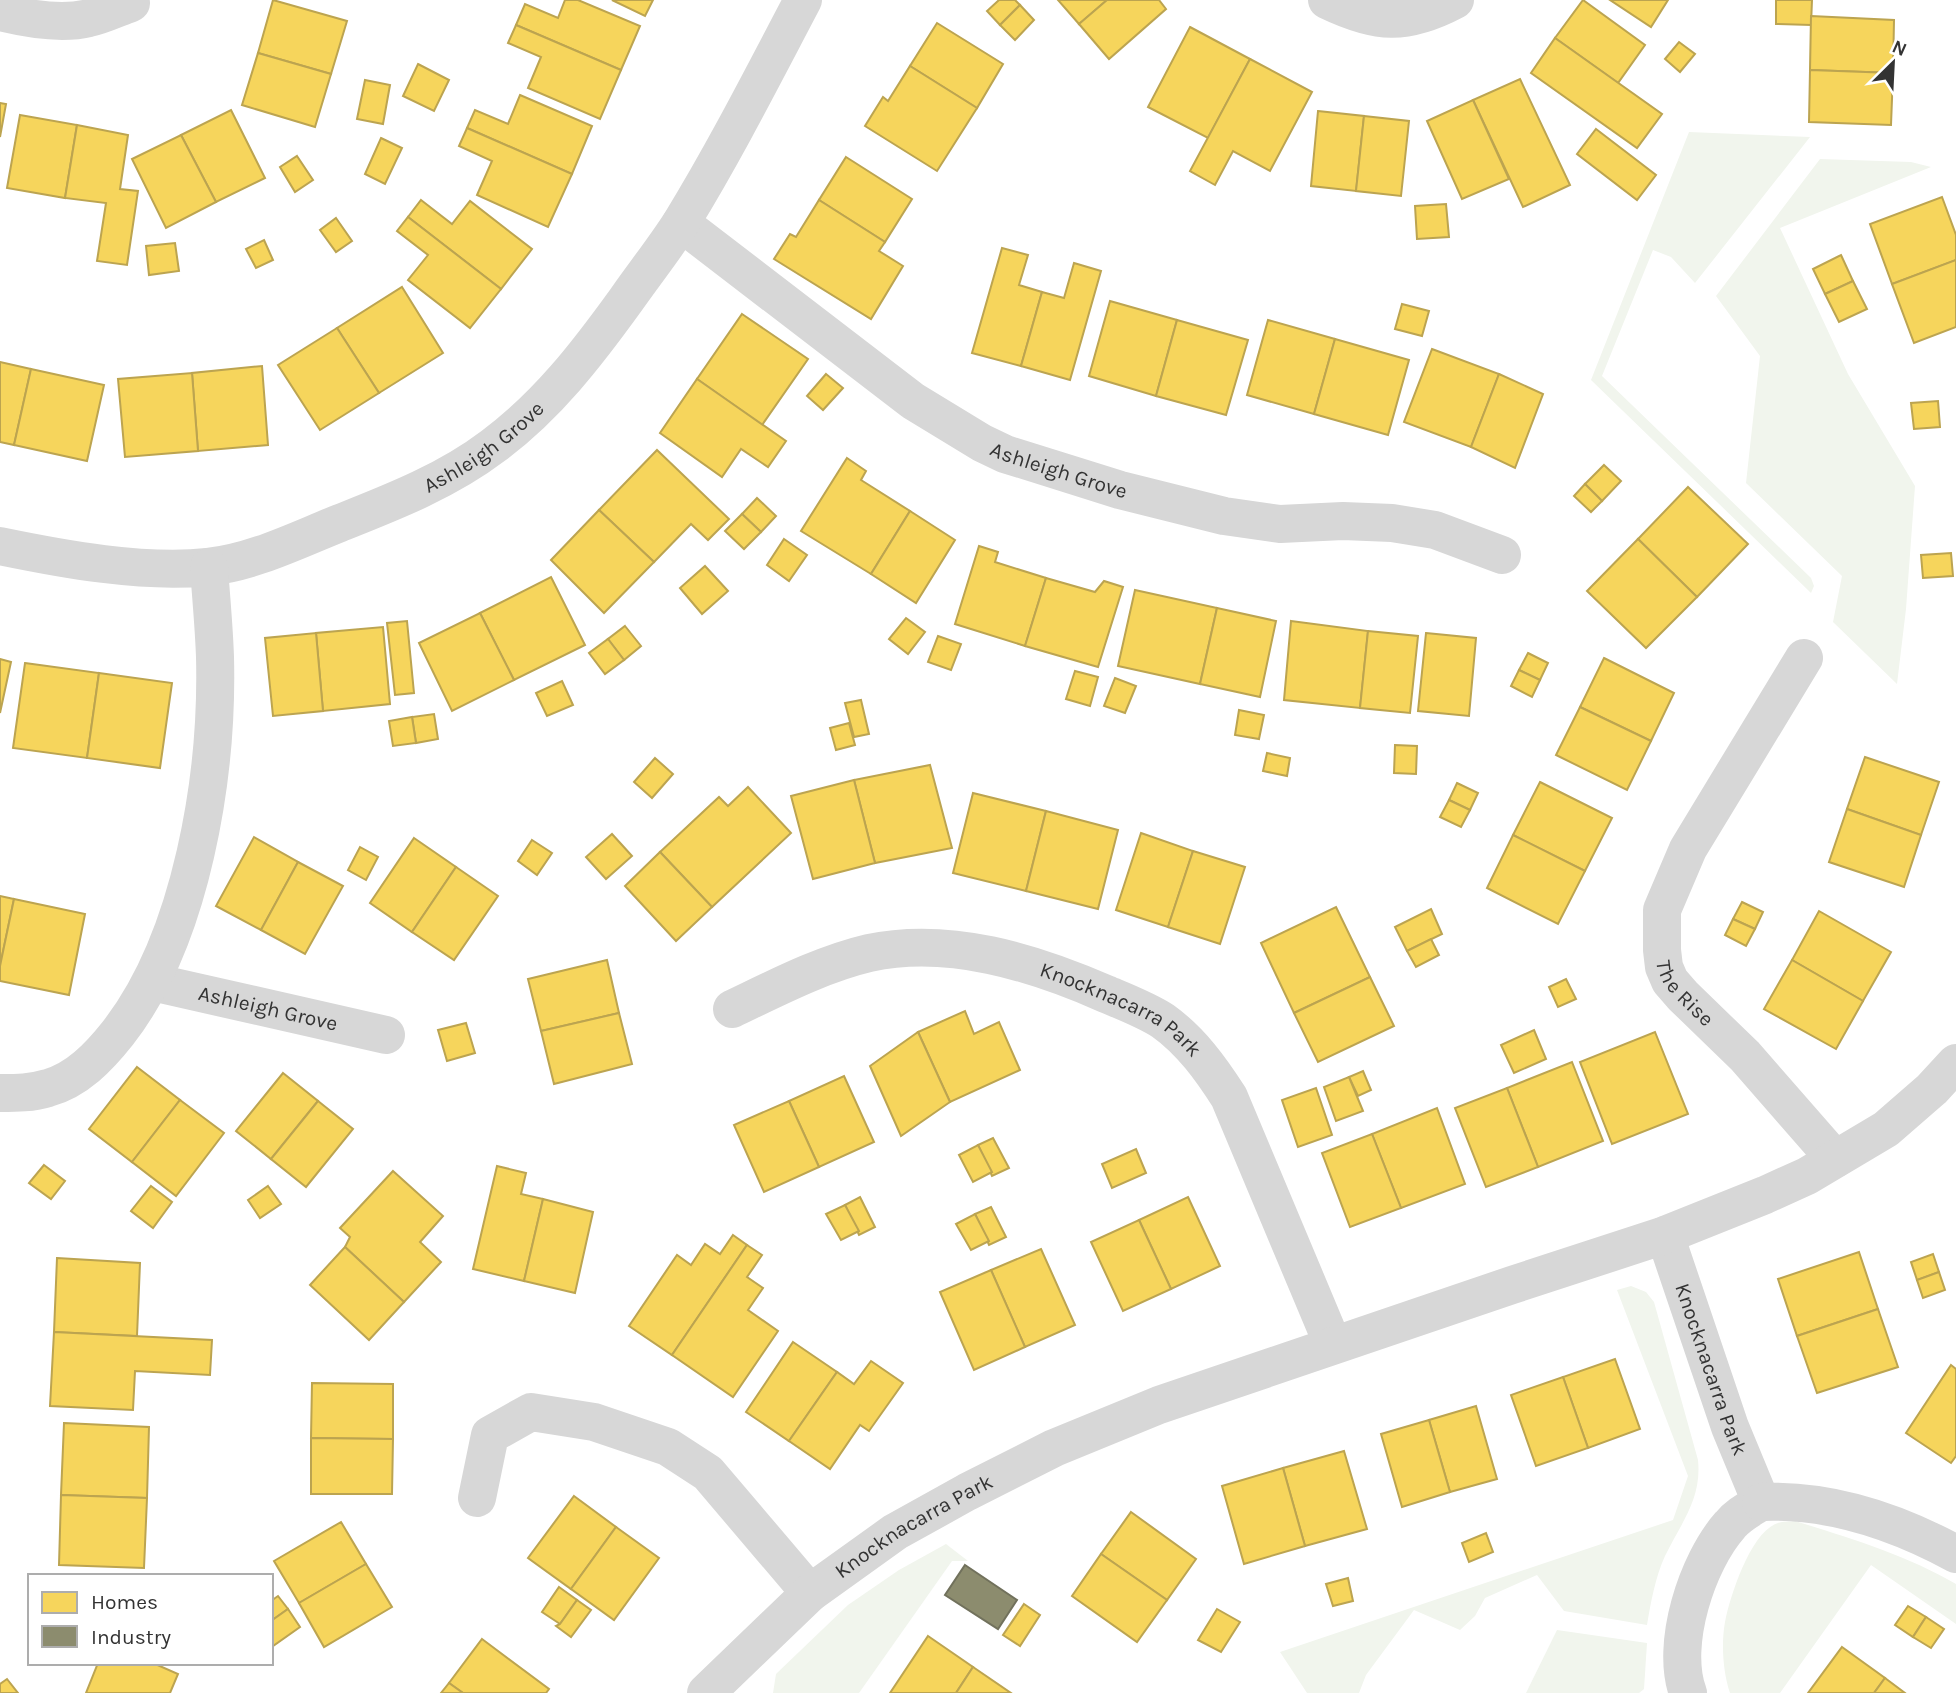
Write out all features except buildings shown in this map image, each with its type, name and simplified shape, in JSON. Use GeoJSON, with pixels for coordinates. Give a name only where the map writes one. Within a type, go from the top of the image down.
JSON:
{"type":"FeatureCollection","features":[{"type":"Feature","properties":{"kind":"street","name":"Ashleigh Grove"},"geometry":{"type":"LineString","coordinates":[[0,546],[158,568],[209,567],[255,556],[387,504],[461,468],[518,427],[572,371],[681,223],[767,71],[803,0]]}},
{"type":"Feature","properties":{"kind":"street"},"geometry":{"type":"LineString","coordinates":[[1327,0],[1378,18],[1406,19],[1432,12],[1455,0]]}},
{"type":"Feature","properties":{"kind":"street"},"geometry":{"type":"LineString","coordinates":[[0,12],[41,20],[71,21],[90,18],[131,3]]}},
{"type":"Feature","properties":{"kind":"street","name":"Ashleigh Grove"},"geometry":{"type":"LineString","coordinates":[[681,223],[913,401],[959,430],[1005,454],[1120,490],[1224,516],[1280,524],[1343,521],[1392,523],[1436,530],[1502,555]]}},
{"type":"Feature","properties":{"kind":"street"},"geometry":{"type":"LineString","coordinates":[[0,1094],[49,1088],[86,1067],[102,1053],[130,1017],[152,982],[167,949],[181,908],[202,819],[214,711],[215,658],[209,567]]}},
{"type":"Feature","properties":{"kind":"street","name":"The Rise"},"geometry":{"type":"LineString","coordinates":[[1804,658],[1688,849],[1662,910],[1662,950],[1664,967],[1670,981],[1682,996],[1745,1056],[1835,1158]]}},
{"type":"Feature","properties":{"kind":"street","name":"Knocknacarra Park"},"geometry":{"type":"LineString","coordinates":[[732,1009],[787,983],[869,953],[907,948],[940,948],[980,953],[1032,966],[1131,1004],[1163,1021],[1209,1066],[1229,1097],[1333,1345]]}},
{"type":"Feature","properties":{"kind":"street","name":"Ashleigh Grove"},"geometry":{"type":"LineString","coordinates":[[152,982],[386,1035]]}},
{"type":"Feature","properties":{"kind":"street"},"geometry":{"type":"LineString","coordinates":[[1835,1158],[1886,1129],[1932,1089],[1956,1063]]}},
{"type":"Feature","properties":{"kind":"street","name":"Knocknacarra Park"},"geometry":{"type":"LineString","coordinates":[[710,1692],[810,1593],[895,1532],[1054,1448],[1159,1405],[1665,1235],[1807,1176],[1835,1158]]}},
{"type":"Feature","properties":{"kind":"street","name":"Knocknacarra Park"},"geometry":{"type":"LineString","coordinates":[[1665,1235],[1730,1427],[1760,1502]]}},
{"type":"Feature","properties":{"kind":"street"},"geometry":{"type":"LineString","coordinates":[[477,1498],[490,1435],[531,1412],[594,1422],[668,1447],[708,1473],[810,1593]]}},
{"type":"Feature","properties":{"kind":"street"},"geometry":{"type":"LineString","coordinates":[[1688,1693],[1683,1642],[1695,1588],[1703,1567],[1729,1526],[1760,1502],[1782,1501],[1842,1510],[1880,1520],[1956,1554]]}},
{"type":"Feature","properties":{"kind":"shaded area"},"geometry":{"type":"Polygon","coordinates":[[[1689,132],[1810,137],[1695,283],[1671,257],[1653,250],[1602,376],[1811,578],[1814,586],[1811,593],[1591,380],[1689,132]]]}},
{"type":"Feature","properties":{"kind":"shaded area"},"geometry":{"type":"Polygon","coordinates":[[[1820,159],[1911,162],[1931,167],[1780,228],[1848,374],[1915,486],[1906,609],[1897,684],[1833,622],[1842,576],[1746,483],[1760,356],[1716,296],[1820,159]]]}},
{"type":"Feature","properties":{"kind":"shaded area"},"geometry":{"type":"Polygon","coordinates":[[[1631,1286],[1646,1292],[1654,1302],[1698,1460],[1694,1499],[1662,1564],[1647,1625],[1564,1611],[1537,1575],[1485,1598],[1475,1616],[1460,1630],[1414,1610],[1366,1675],[1359,1693],[1307,1693],[1280,1652],[1673,1520],[1688,1476],[1617,1290],[1631,1286]]]}},
{"type":"Feature","properties":{"kind":"shaded area"},"geometry":{"type":"Polygon","coordinates":[[[1795,1521],[1898,1556],[1956,1584],[1956,1624],[1871,1565],[1780,1693],[1730,1693],[1724,1667],[1723,1639],[1737,1581],[1751,1551],[1768,1528],[1780,1522],[1795,1521]]]}},
{"type":"Feature","properties":{"kind":"shaded area"},"geometry":{"type":"Polygon","coordinates":[[[946,1544],[968,1561],[952,1561],[859,1693],[773,1693],[776,1674],[848,1605],[899,1570],[946,1544]]]}},
{"type":"Feature","properties":{"kind":"shaded area"},"geometry":{"type":"Polygon","coordinates":[[[1557,1630],[1647,1643],[1644,1689],[1639,1693],[1526,1693],[1557,1630]]]}}]}
